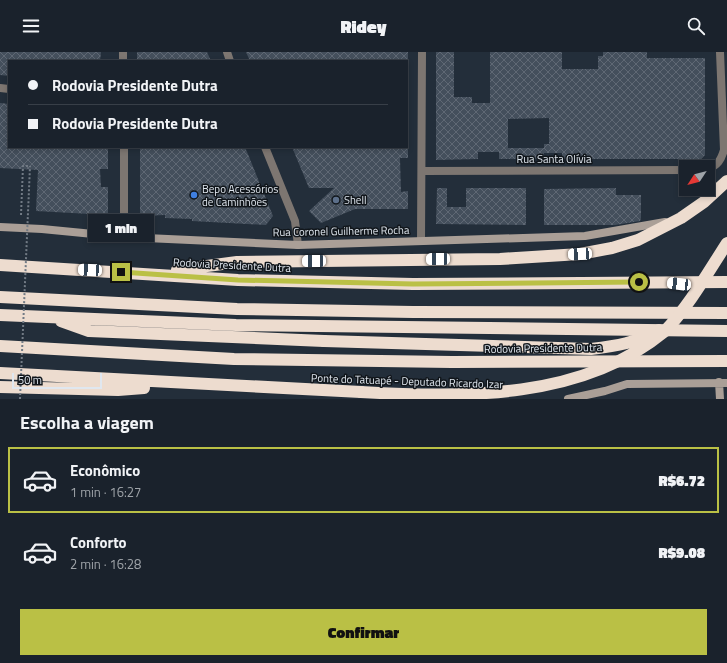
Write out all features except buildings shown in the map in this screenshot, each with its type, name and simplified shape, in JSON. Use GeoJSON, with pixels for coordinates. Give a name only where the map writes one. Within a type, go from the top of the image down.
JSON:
{"type":"FeatureCollection","features":[{"type":"Feature","properties":{"kind":"highway"},"geometry":{"type":"LineString","coordinates":[[152,273],[237,262],[500,259],[580,254],[612,248],[638,240],[681,218],[704,202],[727,181]]}},
{"type":"Feature","properties":{"kind":"highway","name":"Ponte do Tatuapé - Deputado Ricardo Izar"},"geometry":{"type":"LineString","coordinates":[[191,384],[468,398],[517,398],[553,392],[584,383],[613,370],[640,353],[671,324],[689,302],[727,243]]}},
{"type":"Feature","properties":{"kind":"highway","name":"Rodovia Presidente Dutra"},"geometry":{"type":"LineString","coordinates":[[0,265],[152,273],[238,280],[413,284],[666,282],[725,284]]}},
{"type":"Feature","properties":{"kind":"highway"},"geometry":{"type":"LineString","coordinates":[[0,297],[237,309],[413,312],[727,313]]}},
{"type":"Feature","properties":{"kind":"highway","name":"Rodovia Presidente Dutra"},"geometry":{"type":"LineString","coordinates":[[0,315],[236,325],[727,330]]}},
{"type":"Feature","properties":{"kind":"highway"},"geometry":{"type":"LineString","coordinates":[[50,317],[89,331],[324,341],[591,349],[619,346],[646,338],[671,324]]}},
{"type":"Feature","properties":{"kind":"highway","name":"Rodovia Presidente Dutra"},"geometry":{"type":"LineString","coordinates":[[0,346],[234,359],[452,362],[727,361]]}},
{"type":"Feature","properties":{"kind":"highway"},"geometry":{"type":"LineString","coordinates":[[0,373],[191,384]]}},
{"type":"Feature","properties":{"kind":"highway"},"geometry":{"type":"LineString","coordinates":[[0,387],[118,390],[191,384]]}},
{"type":"Feature","properties":{"kind":"main road","name":"Rua Coronel Guilherme Rocha"},"geometry":{"type":"LineString","coordinates":[[0,227],[42,229],[124,237],[298,245],[585,236],[651,226],[681,218]]}},
{"type":"Feature","properties":{"kind":"main road"},"geometry":{"type":"LineString","coordinates":[[568,399],[605,391],[627,384],[723,382],[720,399]]}},
{"type":"Feature","properties":{"kind":"street"},"geometry":{"type":"LineString","coordinates":[[421,241],[422,52]]}},
{"type":"Feature","properties":{"kind":"street"},"geometry":{"type":"LineString","coordinates":[[715,166],[721,160],[724,150],[720,52]]}},
{"type":"Feature","properties":{"kind":"street"},"geometry":{"type":"LineString","coordinates":[[124,148],[124,237]]}},
{"type":"Feature","properties":{"kind":"street"},"geometry":{"type":"LineString","coordinates":[[265,148],[295,221],[298,245]]}},
{"type":"Feature","properties":{"kind":"street","name":"Rua Santa Olívia"},"geometry":{"type":"LineString","coordinates":[[422,171],[679,170]]}},
{"type":"Feature","properties":{"kind":"path"},"geometry":{"type":"LineString","coordinates":[[20,399],[30,166],[23,166],[21,215]]}},
{"type":"Feature","properties":{"kind":"place","name":"Bepo Acessórios de Caminhões"},"geometry":{"type":"Point","coordinates":[194,195]}},
{"type":"Feature","properties":{"kind":"place","name":"Shell"},"geometry":{"type":"Point","coordinates":[336,200]}},
{"type":"Feature","properties":{"kind":"route"},"geometry":{"type":"LineString","coordinates":[[121,272],[238,280],[413,284],[639,282]]}}]}
